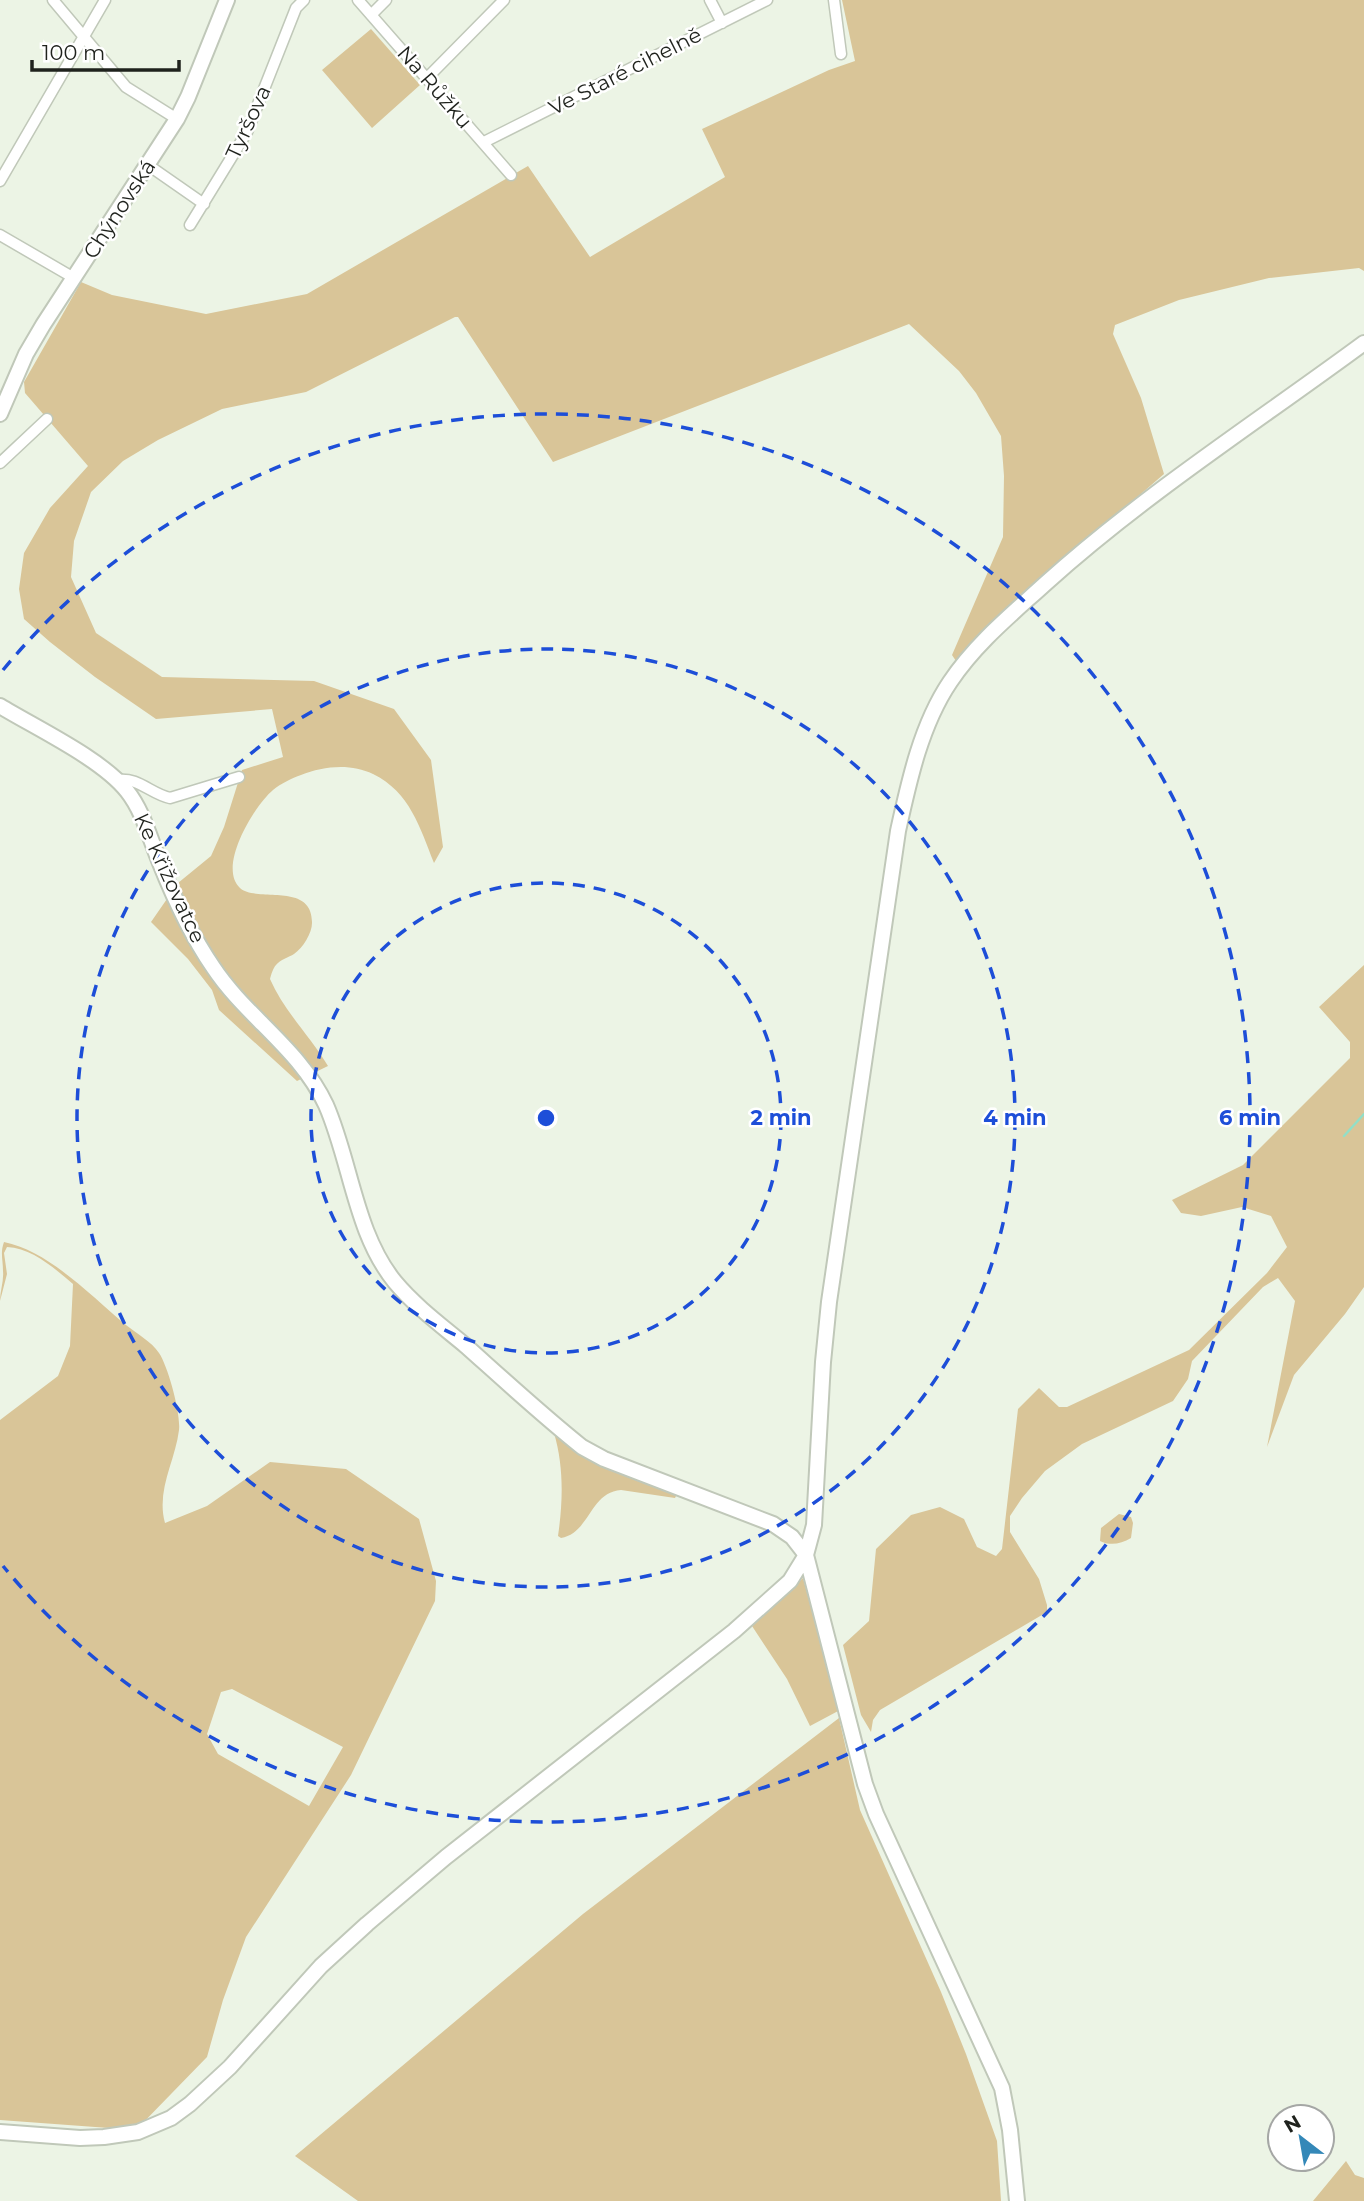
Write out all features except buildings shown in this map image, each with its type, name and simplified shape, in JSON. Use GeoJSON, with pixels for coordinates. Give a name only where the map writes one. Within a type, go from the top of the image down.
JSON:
{"type":"FeatureCollection","features":[{"type":"Feature","properties":{"kind":"street"},"geometry":{"type":"LineString","coordinates":[[53,0],[126,87],[177,119]]}},
{"type":"Feature","properties":{"kind":"street"},"geometry":{"type":"LineString","coordinates":[[0,181],[105,0]]}},
{"type":"Feature","properties":{"kind":"street","name":"Chýnovská"},"geometry":{"type":"LineString","coordinates":[[0,414],[26,354],[177,119],[228,0]]}},
{"type":"Feature","properties":{"kind":"street","name":"Tyršova"},"geometry":{"type":"LineString","coordinates":[[190,225],[247,132],[296,8],[304,0]]}},
{"type":"Feature","properties":{"kind":"street","name":"Na Růžku"},"geometry":{"type":"LineString","coordinates":[[358,0],[511,175]]}},
{"type":"Feature","properties":{"kind":"street"},"geometry":{"type":"LineString","coordinates":[[371,15],[386,0]]}},
{"type":"Feature","properties":{"kind":"street"},"geometry":{"type":"LineString","coordinates":[[428,77],[504,0]]}},
{"type":"Feature","properties":{"kind":"street"},"geometry":{"type":"LineString","coordinates":[[710,0],[722,23]]}},
{"type":"Feature","properties":{"kind":"street","name":"Ve Staré cihelně"},"geometry":{"type":"LineString","coordinates":[[484,142],[767,0]]}},
{"type":"Feature","properties":{"kind":"street"},"geometry":{"type":"LineString","coordinates":[[834,0],[841,54]]}},
{"type":"Feature","properties":{"kind":"street"},"geometry":{"type":"LineString","coordinates":[[148,165],[204,204]]}},
{"type":"Feature","properties":{"kind":"street"},"geometry":{"type":"LineString","coordinates":[[0,235],[74,278]]}},
{"type":"Feature","properties":{"kind":"street"},"geometry":{"type":"LineString","coordinates":[[0,2132],[79,2138],[104,2137],[138,2132],[171,2118],[230,2067],[321,1966],[367,1924],[446,1857],[734,1631],[790,1581],[806,1555],[814,1525],[829,1302],[898,831],[920,748],[937,706],[949,683],[974,650],[1099,535],[1179,474],[1364,343]]}},
{"type":"Feature","properties":{"kind":"street"},"geometry":{"type":"LineString","coordinates":[[0,463],[47,419]]}},
{"type":"Feature","properties":{"kind":"street","name":"Ke Křižovatce"},"geometry":{"type":"LineString","coordinates":[[0,706],[102,767],[118,780],[134,801],[172,892],[213,967],[314,1082],[327,1107],[367,1229],[382,1263],[396,1283],[582,1447],[604,1459],[774,1524],[792,1537],[806,1555]]}},
{"type":"Feature","properties":{"kind":"street"},"geometry":{"type":"LineString","coordinates":[[118,780],[135,781],[160,796],[170,798],[239,777]]}},
{"type":"Feature","properties":{"kind":"street"},"geometry":{"type":"LineString","coordinates":[[806,1555],[865,1784],[1002,2088],[1010,2130],[1017,2201]]}},
{"type":"Feature","properties":{"kind":"shaded area"},"geometry":{"type":"Polygon","coordinates":[[[842,0],[1364,0],[1364,271],[1359,268],[1269,278],[1179,300],[1115,325],[1113,334],[1141,398],[1164,474],[1003,613],[956,661],[952,655],[1003,537],[1004,476],[1001,436],[976,393],[959,371],[909,324],[553,462],[458,317],[455,317],[306,392],[222,409],[158,440],[123,461],[91,492],[74,541],[71,577],[96,633],[162,677],[314,681],[394,709],[431,760],[443,847],[434,863],[405,801],[386,782],[356,768],[318,769],[283,783],[265,798],[241,837],[233,866],[234,878],[240,888],[258,894],[294,897],[310,910],[312,927],[306,940],[294,954],[276,965],[270,979],[282,1002],[328,1066],[297,1081],[219,1010],[212,990],[188,959],[151,922],[178,883],[211,856],[224,827],[242,770],[283,757],[272,709],[156,719],[95,677],[24,619],[19,589],[24,553],[50,508],[88,466],[25,393],[24,382],[81,282],[112,295],[206,314],[307,294],[528,166],[590,257],[725,177],[702,129],[829,70],[855,61],[842,0]]]}},
{"type":"Feature","properties":{"kind":"shaded area"},"geometry":{"type":"Polygon","coordinates":[[[371,29],[420,85],[372,128],[322,70],[371,29]]]}},
{"type":"Feature","properties":{"kind":"shaded area"},"geometry":{"type":"Polygon","coordinates":[[[1364,965],[1364,1287],[1294,1375],[1267,1447],[1295,1301],[1278,1278],[1263,1287],[1192,1361],[1188,1379],[1173,1401],[1082,1444],[1045,1471],[1022,1498],[1010,1516],[1010,1532],[1039,1579],[1047,1612],[880,1710],[873,1720],[871,1732],[861,1715],[843,1645],[869,1621],[876,1549],[911,1515],[940,1507],[964,1519],[977,1547],[996,1556],[1002,1549],[1018,1409],[1039,1388],[1059,1407],[1067,1407],[1189,1350],[1267,1273],[1287,1247],[1271,1216],[1242,1207],[1201,1216],[1181,1213],[1172,1200],[1243,1165],[1350,1058],[1350,1042],[1319,1007],[1364,965]]]}},
{"type":"Feature","properties":{"kind":"shaded area"},"geometry":{"type":"Polygon","coordinates":[[[4,1242],[21,1247],[53,1265],[148,1341],[163,1359],[176,1402],[179,1423],[177,1442],[164,1488],[165,1523],[207,1506],[270,1462],[346,1469],[419,1519],[436,1581],[435,1601],[351,1775],[246,1937],[223,2000],[207,2057],[136,2130],[0,2120],[0,1420],[58,1376],[70,1346],[73,1284],[34,1255],[7,1247],[4,1253],[7,1274],[0,1301],[4,1242]],[[232,1689],[221,1692],[207,1734],[218,1754],[309,1806],[343,1747],[232,1689]]]}},
{"type":"Feature","properties":{"kind":"shaded area"},"geometry":{"type":"Polygon","coordinates":[[[554,1433],[568,1445],[597,1462],[678,1492],[675,1498],[621,1490],[611,1492],[596,1505],[578,1529],[561,1538],[558,1536],[562,1497],[561,1471],[554,1433]]]}},
{"type":"Feature","properties":{"kind":"shaded area"},"geometry":{"type":"Polygon","coordinates":[[[1119,1514],[1131,1517],[1131,1538],[1116,1544],[1100,1541],[1101,1528],[1119,1514]]]}},
{"type":"Feature","properties":{"kind":"shaded area"},"geometry":{"type":"Polygon","coordinates":[[[803,1578],[840,1710],[810,1726],[787,1679],[752,1626],[803,1578]]]}},
{"type":"Feature","properties":{"kind":"shaded area"},"geometry":{"type":"Polygon","coordinates":[[[839,1718],[860,1810],[941,1992],[997,2141],[1001,2201],[358,2201],[295,2156],[583,1914],[839,1718]]]}},
{"type":"Feature","properties":{"kind":"shaded area"},"geometry":{"type":"Polygon","coordinates":[[[1346,2161],[1355,2175],[1364,2178],[1364,2201],[1313,2201],[1346,2161]]]}},
{"type":"Feature","properties":{"kind":"waterway"},"geometry":{"type":"LineString","coordinates":[[1344,1136],[1364,1114]]}}]}
